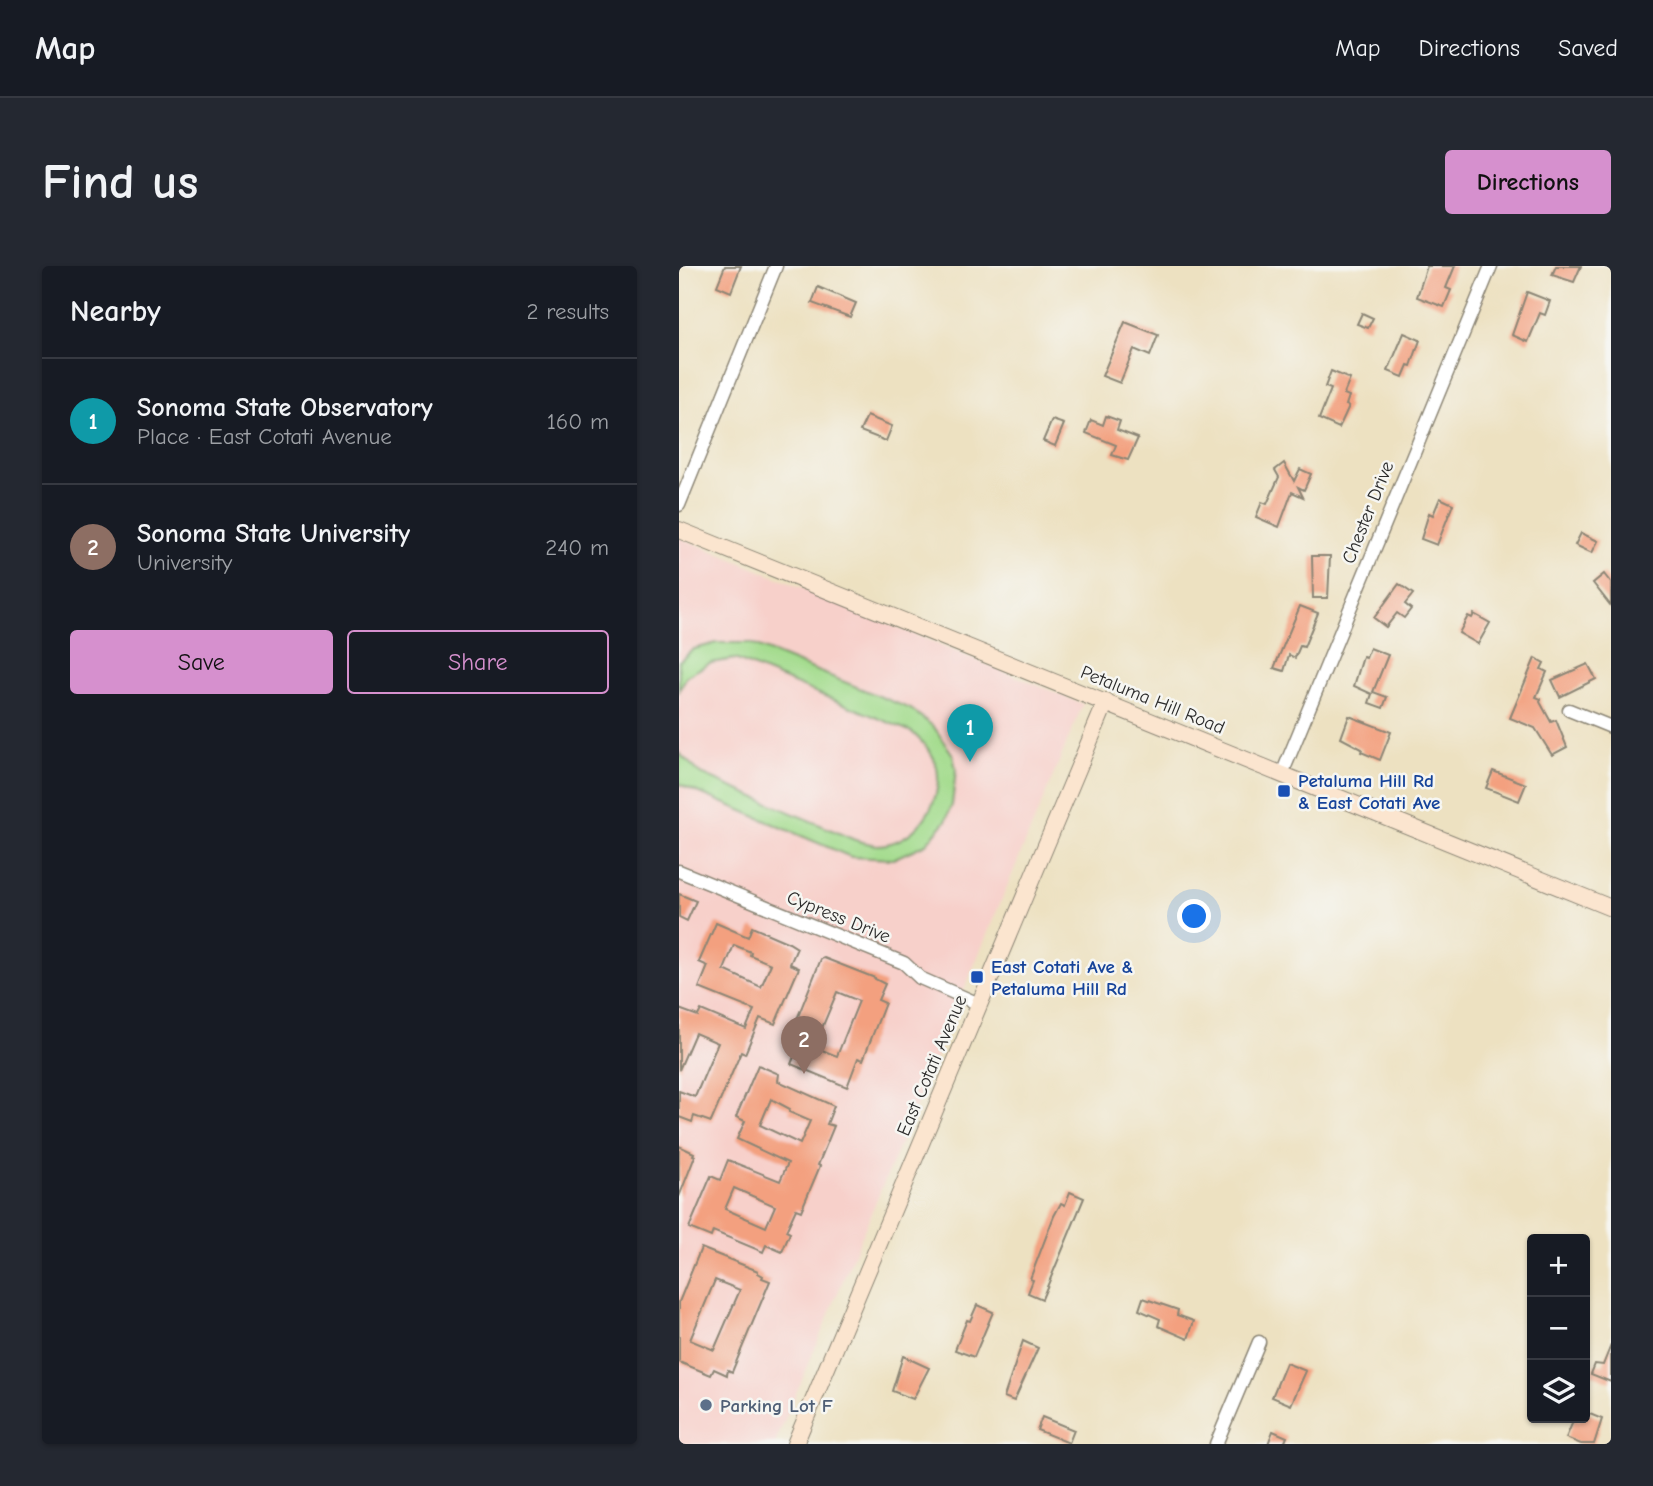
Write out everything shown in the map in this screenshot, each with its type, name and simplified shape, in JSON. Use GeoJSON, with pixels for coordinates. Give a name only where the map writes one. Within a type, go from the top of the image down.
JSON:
{"type":"FeatureCollection","features":[{"type":"Feature","properties":{"kind":"main road","name":"Petaluma Hill Road"},"geometry":{"type":"LineString","coordinates":[[679,530],[1610,906]]}},
{"type":"Feature","properties":{"kind":"main road","name":"East Cotati Avenue"},"geometry":{"type":"LineString","coordinates":[[795,1444],[1106,702]]}},
{"type":"Feature","properties":{"kind":"street"},"geometry":{"type":"LineString","coordinates":[[679,505],[776,266]]}},
{"type":"Feature","properties":{"kind":"street","name":"Chester Drive"},"geometry":{"type":"LineString","coordinates":[[1282,774],[1491,266]]}},
{"type":"Feature","properties":{"kind":"street"},"geometry":{"type":"LineString","coordinates":[[1569,710],[1611,727]]}},
{"type":"Feature","properties":{"kind":"street","name":"Cypress Drive"},"geometry":{"type":"LineString","coordinates":[[679,871],[904,963],[920,978],[979,1004]]}},
{"type":"Feature","properties":{"kind":"street"},"geometry":{"type":"LineString","coordinates":[[1216,1444],[1259,1342]]}},
{"type":"Feature","properties":{"kind":"shaded area"},"geometry":{"type":"Polygon","coordinates":[[[679,537],[1083,704],[775,1444],[679,1444],[679,537]]]}},
{"type":"Feature","properties":{"kind":"green space"},"geometry":{"type":"Polygon","coordinates":[[[717,643],[749,643],[911,709],[934,727],[953,755],[956,770],[952,805],[946,821],[926,844],[893,859],[851,857],[679,784],[679,753],[701,774],[855,840],[877,845],[903,838],[914,830],[931,808],[936,795],[938,781],[935,762],[927,748],[912,732],[735,659],[710,663],[687,676],[679,690],[679,661],[694,649],[717,643]]]}},
{"type":"Feature","properties":{"kind":"building"},"geometry":{"type":"Polygon","coordinates":[[[725,266],[741,266],[731,292],[717,286],[725,266]]]}},
{"type":"Feature","properties":{"kind":"building"},"geometry":{"type":"Polygon","coordinates":[[[1427,266],[1455,266],[1446,288],[1451,290],[1444,307],[1417,297],[1427,266]]]}},
{"type":"Feature","properties":{"kind":"building"},"geometry":{"type":"Polygon","coordinates":[[[1556,266],[1581,266],[1574,282],[1552,275],[1556,266]]]}},
{"type":"Feature","properties":{"kind":"building"},"geometry":{"type":"Polygon","coordinates":[[[818,287],[856,303],[850,317],[812,303],[818,287]]]}},
{"type":"Feature","properties":{"kind":"building"},"geometry":{"type":"Polygon","coordinates":[[[1527,292],[1550,301],[1545,315],[1540,313],[1528,342],[1512,335],[1527,292]]]}},
{"type":"Feature","properties":{"kind":"building"},"geometry":{"type":"Polygon","coordinates":[[[1362,313],[1373,318],[1368,328],[1357,324],[1362,313]]]}},
{"type":"Feature","properties":{"kind":"building"},"geometry":{"type":"Polygon","coordinates":[[[1125,322],[1158,335],[1150,356],[1134,349],[1120,383],[1102,376],[1125,322]]]}},
{"type":"Feature","properties":{"kind":"building"},"geometry":{"type":"Polygon","coordinates":[[[1404,333],[1420,340],[1411,366],[1408,365],[1403,377],[1388,371],[1404,333]]]}},
{"type":"Feature","properties":{"kind":"building"},"geometry":{"type":"Polygon","coordinates":[[[1331,371],[1350,379],[1344,394],[1349,396],[1346,405],[1349,406],[1339,428],[1319,419],[1331,389],[1325,387],[1331,371]]]}},
{"type":"Feature","properties":{"kind":"building"},"geometry":{"type":"Polygon","coordinates":[[[867,416],[892,426],[886,441],[860,431],[867,416]]]}},
{"type":"Feature","properties":{"kind":"building"},"geometry":{"type":"Polygon","coordinates":[[[1106,416],[1120,421],[1117,430],[1138,438],[1128,460],[1112,455],[1116,445],[1086,433],[1091,420],[1103,425],[1106,416]]]}},
{"type":"Feature","properties":{"kind":"building"},"geometry":{"type":"Polygon","coordinates":[[[1052,420],[1064,424],[1055,446],[1043,441],[1052,420]]]}},
{"type":"Feature","properties":{"kind":"building"},"geometry":{"type":"Polygon","coordinates":[[[1284,463],[1294,481],[1300,469],[1311,474],[1304,490],[1298,487],[1303,497],[1292,492],[1279,527],[1256,517],[1262,502],[1267,504],[1279,477],[1275,470],[1284,463]]]}},
{"type":"Feature","properties":{"kind":"building"},"geometry":{"type":"Polygon","coordinates":[[[1440,498],[1453,504],[1437,545],[1421,539],[1429,513],[1433,515],[1440,498]]]}},
{"type":"Feature","properties":{"kind":"building"},"geometry":{"type":"Polygon","coordinates":[[[1581,533],[1598,541],[1592,553],[1575,545],[1581,533]]]}},
{"type":"Feature","properties":{"kind":"building"},"geometry":{"type":"Polygon","coordinates":[[[1312,556],[1330,556],[1328,598],[1313,598],[1312,556]]]}},
{"type":"Feature","properties":{"kind":"building"},"geometry":{"type":"Polygon","coordinates":[[[1604,574],[1611,583],[1611,606],[1593,583],[1604,574]]]}},
{"type":"Feature","properties":{"kind":"building"},"geometry":{"type":"Polygon","coordinates":[[[1399,584],[1413,594],[1405,604],[1411,609],[1404,618],[1397,613],[1386,627],[1374,618],[1399,584]]]}},
{"type":"Feature","properties":{"kind":"building"},"geometry":{"type":"Polygon","coordinates":[[[1300,606],[1318,613],[1304,647],[1300,646],[1295,658],[1289,655],[1284,671],[1274,668],[1300,606]]]}},
{"type":"Feature","properties":{"kind":"building"},"geometry":{"type":"Polygon","coordinates":[[[1474,614],[1490,623],[1478,644],[1459,633],[1468,616],[1472,618],[1474,614]]]}},
{"type":"Feature","properties":{"kind":"building"},"geometry":{"type":"Polygon","coordinates":[[[1370,648],[1388,655],[1373,692],[1387,697],[1383,708],[1369,703],[1372,694],[1354,686],[1363,657],[1366,658],[1370,648]]]}},
{"type":"Feature","properties":{"kind":"building"},"geometry":{"type":"Polygon","coordinates":[[[1535,658],[1544,663],[1541,669],[1547,672],[1536,697],[1541,699],[1540,702],[1551,722],[1556,720],[1567,747],[1552,755],[1535,728],[1510,718],[1535,658]]]}},
{"type":"Feature","properties":{"kind":"building"},"geometry":{"type":"Polygon","coordinates":[[[1588,664],[1596,679],[1560,697],[1552,680],[1588,664]]]}},
{"type":"Feature","properties":{"kind":"building"},"geometry":{"type":"Polygon","coordinates":[[[1349,716],[1391,732],[1380,760],[1361,752],[1362,749],[1341,738],[1349,716]]]}},
{"type":"Feature","properties":{"kind":"building"},"geometry":{"type":"Polygon","coordinates":[[[1493,771],[1526,784],[1519,801],[1486,788],[1493,771]]]}},
{"type":"Feature","properties":{"kind":"building"},"geometry":{"type":"Polygon","coordinates":[[[679,894],[696,901],[687,921],[679,917],[679,894]]]}},
{"type":"Feature","properties":{"kind":"building"},"geometry":{"type":"Polygon","coordinates":[[[716,923],[748,937],[752,927],[789,943],[797,948],[790,964],[799,968],[775,1024],[760,1018],[745,1054],[741,1052],[711,1122],[694,1116],[692,1122],[679,1117],[679,1091],[695,1097],[718,1043],[695,1033],[679,1070],[679,1009],[698,1016],[701,1010],[746,1029],[754,1010],[699,988],[708,966],[699,962],[716,923]],[[734,945],[724,970],[761,987],[771,964],[750,955],[751,952],[734,945]]]}},
{"type":"Feature","properties":{"kind":"building"},"geometry":{"type":"Polygon","coordinates":[[[821,959],[885,984],[878,1000],[885,1003],[863,1060],[858,1058],[847,1087],[791,1064],[800,1043],[789,1039],[821,959]],[[837,992],[814,1047],[837,1056],[859,1001],[837,992]]]}},
{"type":"Feature","properties":{"kind":"building"},"geometry":{"type":"Polygon","coordinates":[[[758,1065],[779,1074],[778,1081],[834,1106],[827,1124],[834,1126],[818,1165],[820,1166],[801,1211],[796,1209],[786,1231],[790,1233],[782,1252],[766,1245],[763,1252],[713,1231],[711,1237],[689,1228],[711,1176],[720,1180],[728,1160],[780,1181],[788,1163],[737,1139],[745,1121],[736,1117],[758,1065]],[[771,1099],[760,1125],[800,1144],[810,1121],[789,1112],[790,1109],[771,1099]],[[734,1188],[725,1209],[766,1227],[775,1206],[734,1188]]]}},
{"type":"Feature","properties":{"kind":"building"},"geometry":{"type":"Polygon","coordinates":[[[679,1146],[695,1156],[679,1197],[679,1146]]]}},
{"type":"Feature","properties":{"kind":"building"},"geometry":{"type":"Polygon","coordinates":[[[1070,1192],[1084,1198],[1042,1299],[1028,1293],[1033,1280],[1030,1279],[1054,1216],[1061,1203],[1065,1205],[1070,1192]]]}},
{"type":"Feature","properties":{"kind":"building"},"geometry":{"type":"Polygon","coordinates":[[[701,1248],[758,1271],[762,1278],[770,1281],[732,1372],[728,1370],[727,1375],[714,1369],[711,1375],[679,1362],[679,1302],[701,1248]],[[715,1280],[690,1340],[714,1350],[740,1290],[715,1280]]]}},
{"type":"Feature","properties":{"kind":"building"},"geometry":{"type":"Polygon","coordinates":[[[1143,1298],[1178,1310],[1177,1315],[1194,1321],[1188,1339],[1158,1326],[1160,1319],[1139,1310],[1143,1298]]]}},
{"type":"Feature","properties":{"kind":"building"},"geometry":{"type":"Polygon","coordinates":[[[977,1305],[993,1312],[974,1357],[955,1350],[967,1320],[970,1321],[977,1305]]]}},
{"type":"Feature","properties":{"kind":"building"},"geometry":{"type":"Polygon","coordinates":[[[1023,1341],[1038,1348],[1014,1401],[1004,1397],[1023,1341]]]}},
{"type":"Feature","properties":{"kind":"building"},"geometry":{"type":"Polygon","coordinates":[[[1611,1345],[1611,1382],[1591,1374],[1595,1364],[1603,1365],[1611,1345]]]}},
{"type":"Feature","properties":{"kind":"building"},"geometry":{"type":"Polygon","coordinates":[[[903,1356],[929,1368],[913,1399],[892,1391],[903,1356]]]}},
{"type":"Feature","properties":{"kind":"building"},"geometry":{"type":"Polygon","coordinates":[[[1286,1363],[1306,1371],[1291,1405],[1272,1397],[1286,1363]]]}},
{"type":"Feature","properties":{"kind":"building"},"geometry":{"type":"Polygon","coordinates":[[[1590,1414],[1602,1419],[1594,1444],[1581,1444],[1566,1438],[1572,1423],[1590,1423],[1590,1414]]]}},
{"type":"Feature","properties":{"kind":"building"},"geometry":{"type":"Polygon","coordinates":[[[1042,1417],[1074,1430],[1069,1443],[1037,1430],[1042,1417]]]}},
{"type":"Feature","properties":{"kind":"building"},"geometry":{"type":"Polygon","coordinates":[[[1273,1431],[1287,1437],[1284,1444],[1268,1444],[1273,1431]]]}},
{"type":"Feature","properties":{"kind":"place","name":"Sonoma State Observatory"},"geometry":{"type":"Point","coordinates":[970,762]}},
{"type":"Feature","properties":{"kind":"place","name":"Petaluma Hill Rd & East Cotati Ave"},"geometry":{"type":"Point","coordinates":[1284,791]}},
{"type":"Feature","properties":{"kind":"place","name":"East Cotati Ave & Petaluma Hill Rd"},"geometry":{"type":"Point","coordinates":[977,977]}},
{"type":"Feature","properties":{"kind":"place","name":"Sonoma State University"},"geometry":{"type":"Point","coordinates":[804,1074]}},
{"type":"Feature","properties":{"kind":"place","name":"Parking Lot F"},"geometry":{"type":"Point","coordinates":[706,1405]}}]}
